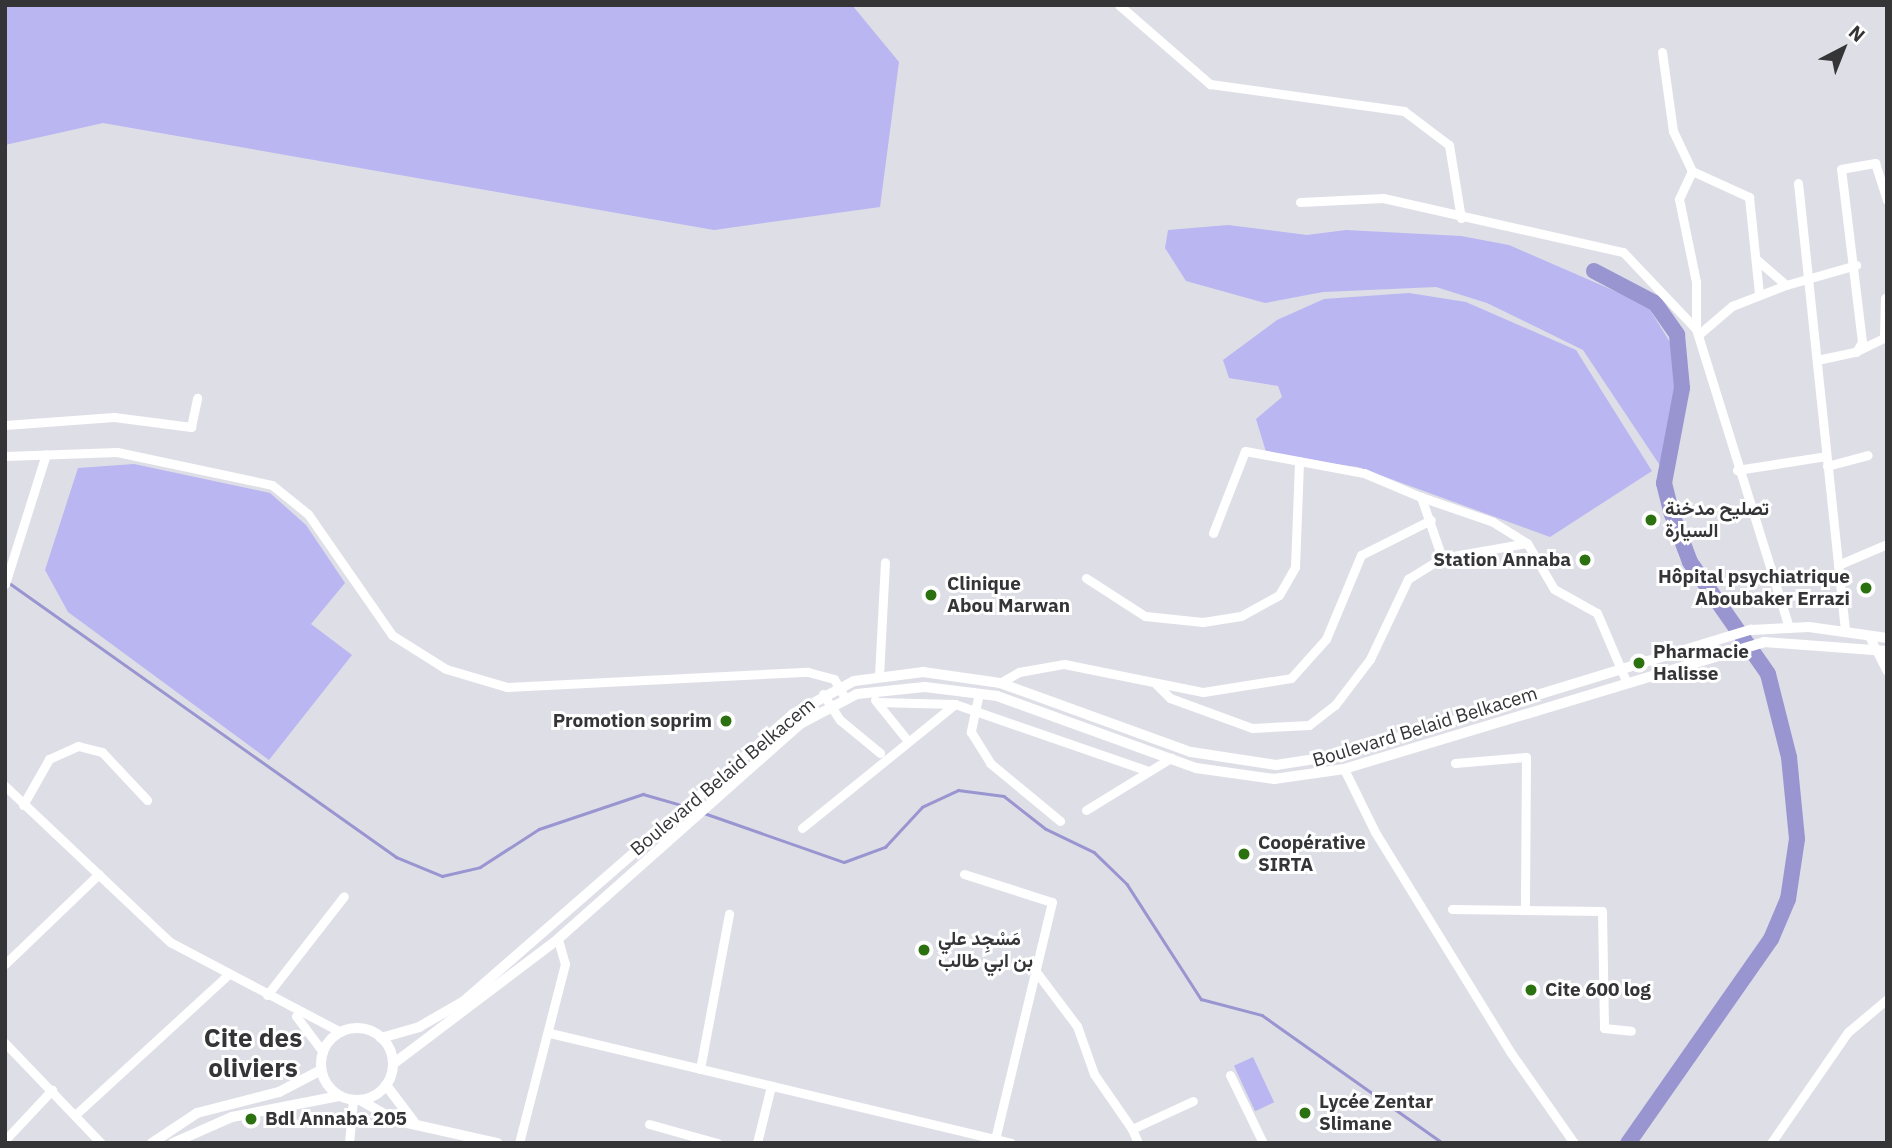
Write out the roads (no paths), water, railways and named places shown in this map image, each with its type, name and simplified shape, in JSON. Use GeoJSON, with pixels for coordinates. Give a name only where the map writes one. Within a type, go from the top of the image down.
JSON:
{"type":"FeatureCollection","features":[{"type":"Feature","properties":{"kind":"main road","name":"Boulevard Belaid Belkacem"},"geometry":{"type":"LineString","coordinates":[[381,1038],[419,1027],[464,1001],[707,787],[822,694],[840,686],[879,676],[923,672],[1000,683],[1191,752],[1276,765],[1341,755],[1751,630],[1789,628],[1887,638]]}},
{"type":"Feature","properties":{"kind":"main road","name":"Boulevard Belaid Belkacem"},"geometry":{"type":"LineString","coordinates":[[393,1064],[558,939],[717,797],[829,706],[845,698],[873,697],[925,687],[979,693],[1171,758],[1247,778],[1344,769],[1748,645],[1764,642],[1887,651]]}},
{"type":"Feature","properties":{"kind":"main road"},"geometry":{"type":"LineString","coordinates":[[338,1096],[321,1070],[323,1052],[341,1032],[362,1029],[381,1038],[393,1064],[386,1085],[357,1100]]}},
{"type":"Feature","properties":{"kind":"main road"},"geometry":{"type":"LineString","coordinates":[[152,1143],[197,1113],[279,1092],[321,1070]]}},
{"type":"Feature","properties":{"kind":"main road"},"geometry":{"type":"LineString","coordinates":[[386,1085],[414,1122]]}},
{"type":"Feature","properties":{"kind":"main road"},"geometry":{"type":"LineString","coordinates":[[173,1143],[232,1117],[338,1096],[357,1100],[384,1116],[497,1143]]}},
{"type":"Feature","properties":{"kind":"street"},"geometry":{"type":"LineString","coordinates":[[1119,5],[1210,84],[1404,111],[1449,145],[1461,218]]}},
{"type":"Feature","properties":{"kind":"street"},"geometry":{"type":"LineString","coordinates":[[1662,52],[1673,131],[1692,171],[1749,197],[1759,294]]}},
{"type":"Feature","properties":{"kind":"street"},"geometry":{"type":"LineString","coordinates":[[1859,350],[1856,265],[1841,169],[1875,163],[1887,200]]}},
{"type":"Feature","properties":{"kind":"street"},"geometry":{"type":"LineString","coordinates":[[1692,171],[1679,199],[1696,282],[1697,332],[1725,408],[1738,470],[1789,628]]}},
{"type":"Feature","properties":{"kind":"street"},"geometry":{"type":"LineString","coordinates":[[1798,183],[1845,632]]}},
{"type":"Feature","properties":{"kind":"street"},"geometry":{"type":"LineString","coordinates":[[1300,202],[1382,198],[1461,218],[1623,252],[1697,332]]}},
{"type":"Feature","properties":{"kind":"street"},"geometry":{"type":"LineString","coordinates":[[1756,260],[1786,285]]}},
{"type":"Feature","properties":{"kind":"street"},"geometry":{"type":"LineString","coordinates":[[1697,332],[1759,294],[1810,281],[1856,265]]}},
{"type":"Feature","properties":{"kind":"street"},"geometry":{"type":"LineString","coordinates":[[1817,360],[1859,350],[1884,338],[1885,299]]}},
{"type":"Feature","properties":{"kind":"street"},"geometry":{"type":"LineString","coordinates":[[5,425],[114,417],[191,427],[197,398]]}},
{"type":"Feature","properties":{"kind":"street"},"geometry":{"type":"LineString","coordinates":[[5,456],[117,452],[272,485],[308,514],[392,635],[446,669],[495,684],[527,688],[808,672],[825,674],[840,686],[845,698]]}},
{"type":"Feature","properties":{"kind":"street"},"geometry":{"type":"LineString","coordinates":[[1213,533],[1245,452],[1364,473],[1421,497],[1493,522],[1527,543],[1554,589],[1597,613],[1626,681]]}},
{"type":"Feature","properties":{"kind":"street"},"geometry":{"type":"LineString","coordinates":[[5,584],[46,454]]}},
{"type":"Feature","properties":{"kind":"street"},"geometry":{"type":"LineString","coordinates":[[1738,470],[1868,455]]}},
{"type":"Feature","properties":{"kind":"street"},"geometry":{"type":"LineString","coordinates":[[1086,578],[1146,617],[1203,622],[1241,616],[1279,595],[1295,567],[1299,461]]}},
{"type":"Feature","properties":{"kind":"street"},"geometry":{"type":"LineString","coordinates":[[1421,497],[1442,558]]}},
{"type":"Feature","properties":{"kind":"street"},"geometry":{"type":"LineString","coordinates":[[1000,683],[1019,672],[1064,664],[1156,684],[1242,690],[1290,678],[1326,639],[1362,555],[1431,520]]}},
{"type":"Feature","properties":{"kind":"street"},"geometry":{"type":"LineString","coordinates":[[1156,684],[1170,698],[1252,728],[1309,725],[1335,705],[1370,659],[1408,579],[1442,558],[1527,543]]}},
{"type":"Feature","properties":{"kind":"street"},"geometry":{"type":"LineString","coordinates":[[1838,565],[1887,544]]}},
{"type":"Feature","properties":{"kind":"street"},"geometry":{"type":"LineString","coordinates":[[879,676],[885,562]]}},
{"type":"Feature","properties":{"kind":"street"},"geometry":{"type":"LineString","coordinates":[[1869,636],[1873,649],[1887,671]]}},
{"type":"Feature","properties":{"kind":"street"},"geometry":{"type":"LineString","coordinates":[[979,693],[973,711],[971,732],[990,763],[1060,821]]}},
{"type":"Feature","properties":{"kind":"street"},"geometry":{"type":"LineString","coordinates":[[822,694],[829,706],[880,753]]}},
{"type":"Feature","properties":{"kind":"street"},"geometry":{"type":"LineString","coordinates":[[873,697],[955,704],[1148,771]]}},
{"type":"Feature","properties":{"kind":"street"},"geometry":{"type":"LineString","coordinates":[[873,697],[908,741]]}},
{"type":"Feature","properties":{"kind":"street"},"geometry":{"type":"LineString","coordinates":[[802,828],[955,704]]}},
{"type":"Feature","properties":{"kind":"street"},"geometry":{"type":"LineString","coordinates":[[23,805],[49,759],[78,746],[102,752],[147,800]]}},
{"type":"Feature","properties":{"kind":"street"},"geometry":{"type":"LineString","coordinates":[[1455,763],[1526,757],[1525,910]]}},
{"type":"Feature","properties":{"kind":"street"},"geometry":{"type":"LineString","coordinates":[[1086,810],[1171,758]]}},
{"type":"Feature","properties":{"kind":"street"},"geometry":{"type":"LineString","coordinates":[[1344,769],[1375,832],[1511,1054],[1574,1143]]}},
{"type":"Feature","properties":{"kind":"street"},"geometry":{"type":"LineString","coordinates":[[5,786],[170,942],[290,1010],[341,1032]]}},
{"type":"Feature","properties":{"kind":"street"},"geometry":{"type":"LineString","coordinates":[[5,964],[99,874]]}},
{"type":"Feature","properties":{"kind":"street"},"geometry":{"type":"LineString","coordinates":[[964,874],[1052,902],[995,1141]]}},
{"type":"Feature","properties":{"kind":"street"},"geometry":{"type":"LineString","coordinates":[[267,995],[344,896]]}},
{"type":"Feature","properties":{"kind":"street"},"geometry":{"type":"LineString","coordinates":[[1452,909],[1602,911],[1604,1028],[1631,1031]]}},
{"type":"Feature","properties":{"kind":"street"},"geometry":{"type":"LineString","coordinates":[[700,1069],[729,914]]}},
{"type":"Feature","properties":{"kind":"street"},"geometry":{"type":"LineString","coordinates":[[519,1143],[550,1033],[565,964],[558,939]]}},
{"type":"Feature","properties":{"kind":"street"},"geometry":{"type":"LineString","coordinates":[[1037,973],[1077,1026],[1094,1074],[1132,1129],[1138,1143]]}},
{"type":"Feature","properties":{"kind":"street"},"geometry":{"type":"LineString","coordinates":[[75,1115],[229,974]]}},
{"type":"Feature","properties":{"kind":"street"},"geometry":{"type":"LineString","coordinates":[[1771,1143],[1848,1032],[1887,999]]}},
{"type":"Feature","properties":{"kind":"street"},"geometry":{"type":"LineString","coordinates":[[290,1010],[323,1052]]}},
{"type":"Feature","properties":{"kind":"street"},"geometry":{"type":"LineString","coordinates":[[550,1033],[1011,1143]]}},
{"type":"Feature","properties":{"kind":"street"},"geometry":{"type":"LineString","coordinates":[[5,1044],[101,1143]]}},
{"type":"Feature","properties":{"kind":"street"},"geometry":{"type":"LineString","coordinates":[[1230,1075],[1263,1143]]}},
{"type":"Feature","properties":{"kind":"street"},"geometry":{"type":"LineString","coordinates":[[757,1143],[771,1086]]}},
{"type":"Feature","properties":{"kind":"street"},"geometry":{"type":"LineString","coordinates":[[5,1140],[52,1090]]}},
{"type":"Feature","properties":{"kind":"street"},"geometry":{"type":"LineString","coordinates":[[349,1143],[357,1100]]}},
{"type":"Feature","properties":{"kind":"street"},"geometry":{"type":"LineString","coordinates":[[1132,1129],[1193,1101]]}},
{"type":"Feature","properties":{"kind":"street"},"geometry":{"type":"LineString","coordinates":[[649,1124],[717,1143]]}},
{"type":"Feature","properties":{"kind":"waterway"},"geometry":{"type":"LineString","coordinates":[[1594,271],[1655,303],[1677,335],[1682,388],[1664,483],[1690,562],[1768,674],[1789,757],[1797,839],[1788,899],[1771,939],[1628,1143]]}},
{"type":"Feature","properties":{"kind":"waterway"},"geometry":{"type":"LineString","coordinates":[[8,582],[396,857],[442,876],[480,867],[539,829],[643,794],[681,805]]}},
{"type":"Feature","properties":{"kind":"waterway"},"geometry":{"type":"LineString","coordinates":[[704,813],[844,862],[885,847],[922,807],[958,790],[1004,796],[1046,829],[1094,852],[1127,884],[1201,999],[1262,1015],[1443,1143]]}},
{"type":"Feature","properties":{"kind":"place","name":"تصليح مدخنة السيارة"},"geometry":{"type":"Point","coordinates":[1651,520]}},
{"type":"Feature","properties":{"kind":"place","name":"Station Annaba"},"geometry":{"type":"Point","coordinates":[1585,560]}},
{"type":"Feature","properties":{"kind":"place","name":"Hôpital psychiatrique Aboubaker Errazi"},"geometry":{"type":"Point","coordinates":[1866,588]}},
{"type":"Feature","properties":{"kind":"place","name":"Clinique Abou Marwan"},"geometry":{"type":"Point","coordinates":[931,595]}},
{"type":"Feature","properties":{"kind":"place","name":"Pharmacie Halisse"},"geometry":{"type":"Point","coordinates":[1639,663]}},
{"type":"Feature","properties":{"kind":"place","name":"Promotion soprim"},"geometry":{"type":"Point","coordinates":[726,721]}},
{"type":"Feature","properties":{"kind":"place","name":"Coopérative SIRTA"},"geometry":{"type":"Point","coordinates":[1244,854]}},
{"type":"Feature","properties":{"kind":"place","name":"مَسْجِد علي بن ابي طالب"},"geometry":{"type":"Point","coordinates":[924,950]}},
{"type":"Feature","properties":{"kind":"place","name":"Cite 600 log"},"geometry":{"type":"Point","coordinates":[1531,990]}},
{"type":"Feature","properties":{"kind":"place","name":"Lycée Zentar Slimane"},"geometry":{"type":"Point","coordinates":[1305,1113]}},
{"type":"Feature","properties":{"kind":"place","name":"Bdl Annaba 205"},"geometry":{"type":"Point","coordinates":[251,1119]}},
{"type":"Feature","properties":{"kind":"district","name":"Cite des oliviers"},"geometry":{"type":"Point","coordinates":[253,1053]}}]}
